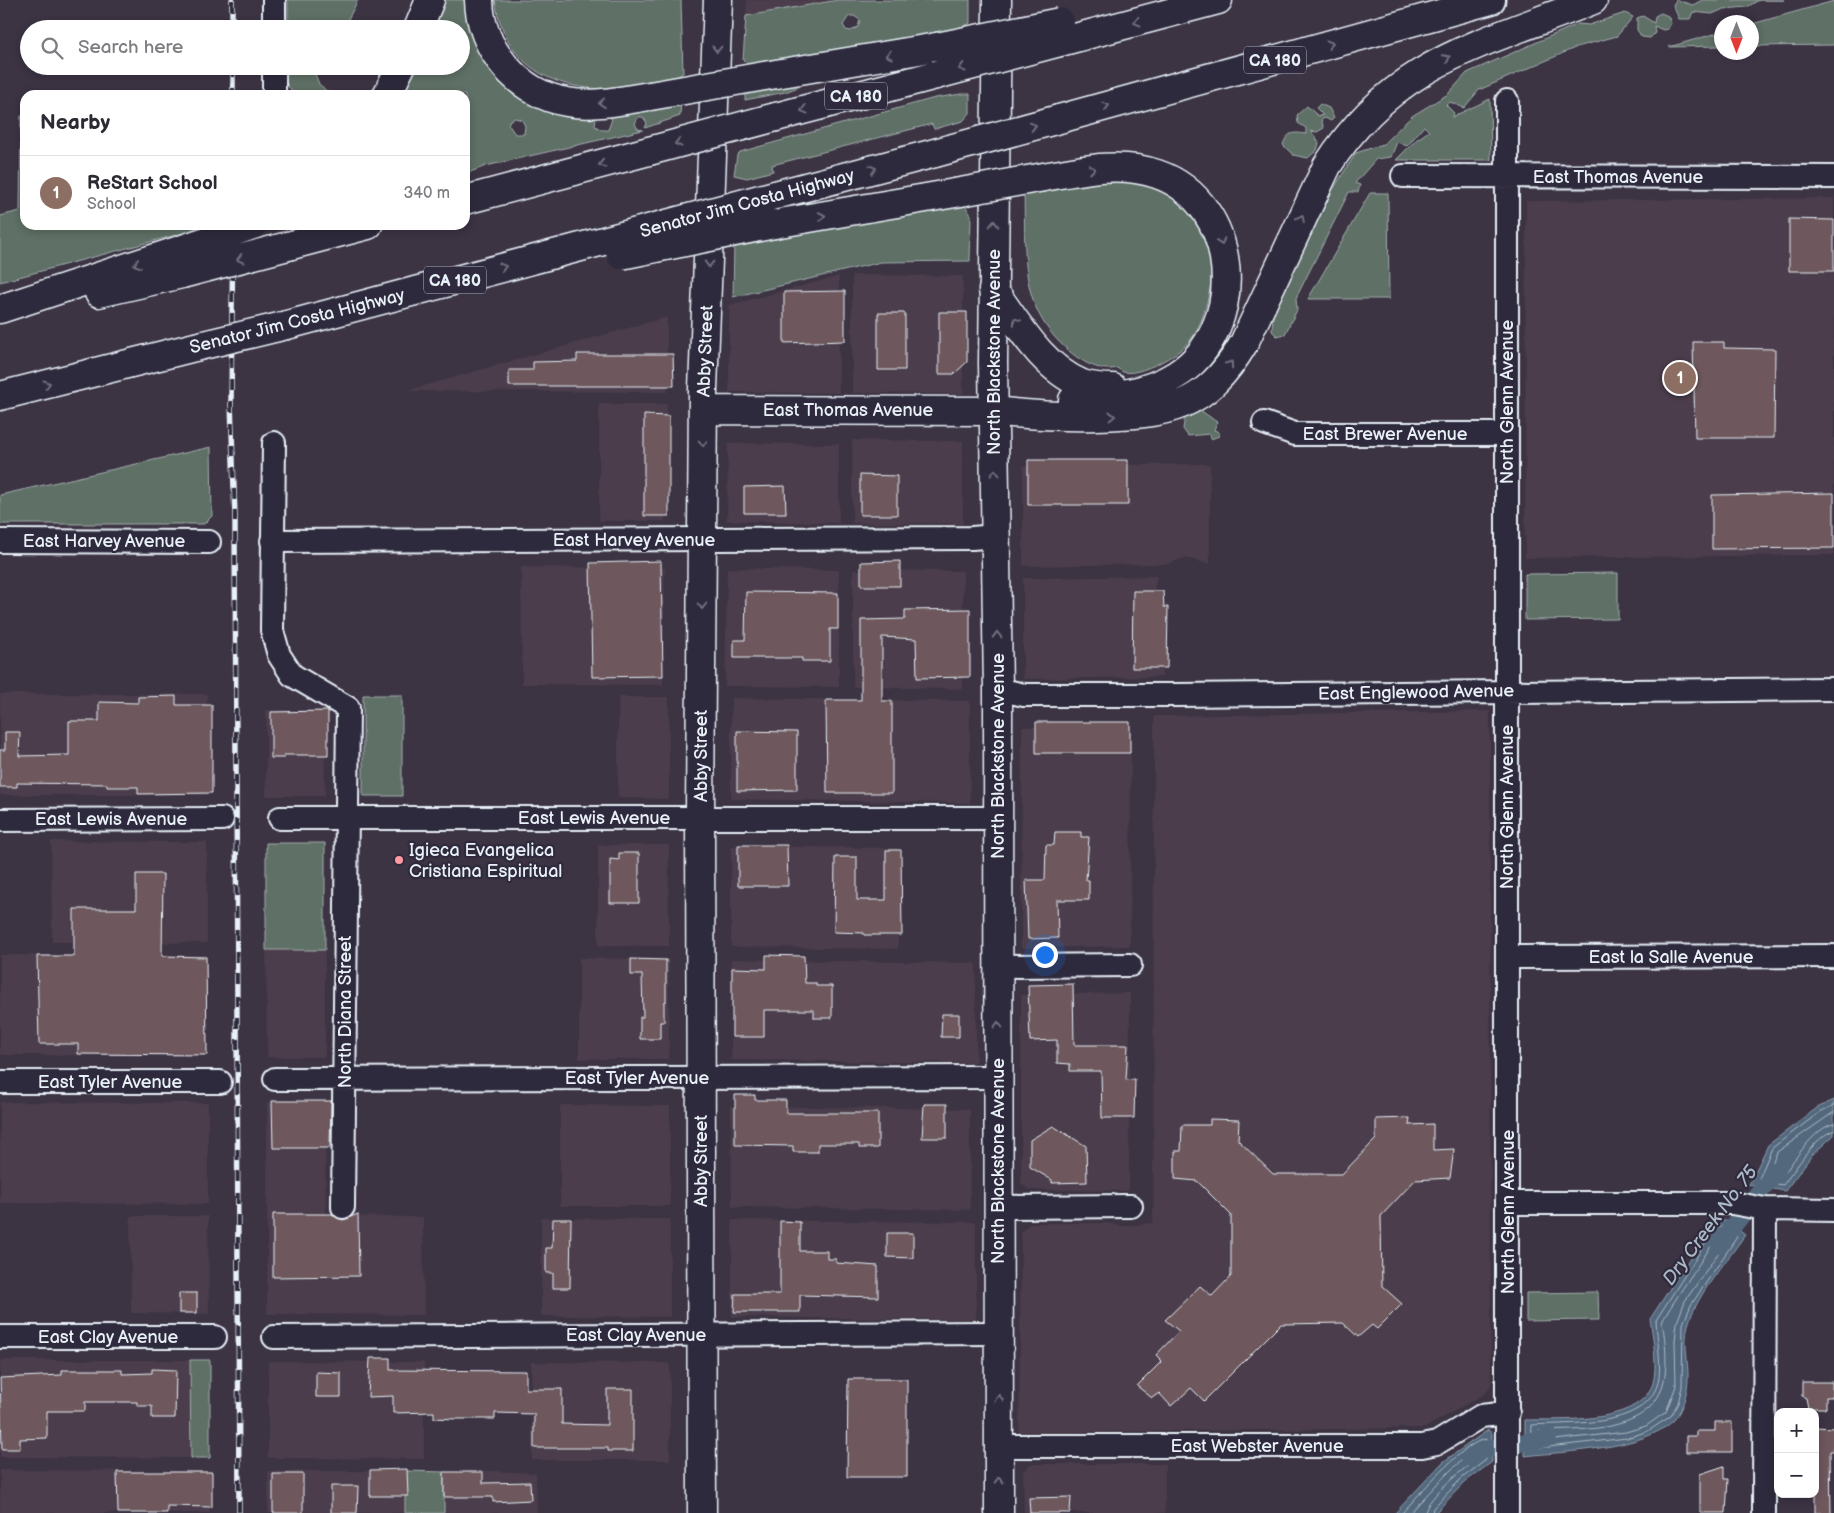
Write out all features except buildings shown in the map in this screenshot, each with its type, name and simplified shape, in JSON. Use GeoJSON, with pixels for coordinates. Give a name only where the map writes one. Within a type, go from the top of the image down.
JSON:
{"type":"FeatureCollection","features":[{"type":"Feature","properties":{"kind":"main road"},"geometry":{"type":"LineString","coordinates":[[422,20],[430,0]]}},
{"type":"Feature","properties":{"kind":"main road"},"geometry":{"type":"LineString","coordinates":[[479,0],[482,27],[500,60],[528,86],[548,97],[566,102],[589,104],[650,96],[937,47],[1060,32],[1146,0]]}},
{"type":"Feature","properties":{"kind":"main road","name":"Abby Street"},"geometry":{"type":"LineString","coordinates":[[702,1513],[700,818],[703,410],[718,0]]}},
{"type":"Feature","properties":{"kind":"main road","name":"North Blackstone Avenue"},"geometry":{"type":"LineString","coordinates":[[997,0],[993,411],[998,689],[999,1513]]}},
{"type":"Feature","properties":{"kind":"main road","name":"CA 180"},"geometry":{"type":"LineString","coordinates":[[470,199],[936,75],[1060,32],[1218,0]]}},
{"type":"Feature","properties":{"kind":"main road","name":"Senator Jim Costa Highway"},"geometry":{"type":"LineString","coordinates":[[0,396],[195,347],[622,245],[775,195],[935,153],[1491,0]]}},
{"type":"Feature","properties":{"kind":"main road"},"geometry":{"type":"LineString","coordinates":[[993,411],[1040,417],[1142,415],[1178,406],[1206,391],[1231,365],[1244,343],[1327,166],[1369,110],[1388,94],[1431,66],[1459,51],[1593,0]]}},
{"type":"Feature","properties":{"kind":"main road"},"geometry":{"type":"LineString","coordinates":[[389,90],[397,75]]}},
{"type":"Feature","properties":{"kind":"main road"},"geometry":{"type":"LineString","coordinates":[[622,245],[774,224],[1100,168],[1137,169],[1157,174],[1174,182],[1201,205],[1210,218],[1225,255],[1227,271],[1222,314],[1209,341],[1190,364],[1177,375],[1154,385],[1109,397],[1040,402],[993,411]]}},
{"type":"Feature","properties":{"kind":"main road"},"geometry":{"type":"LineString","coordinates":[[0,316],[183,262],[244,230]]}},
{"type":"Feature","properties":{"kind":"main road"},"geometry":{"type":"LineString","coordinates":[[0,309],[183,262],[288,246],[349,230]]}},
{"type":"Feature","properties":{"kind":"main road"},"geometry":{"type":"LineString","coordinates":[[993,290],[1039,351],[1067,375],[1082,384],[1097,387],[1129,388],[1154,385]]}},
{"type":"Feature","properties":{"kind":"main road","name":"East Thomas Avenue"},"geometry":{"type":"LineString","coordinates":[[703,410],[993,411]]}},
{"type":"Feature","properties":{"kind":"street"},"geometry":{"type":"LineString","coordinates":[[274,0],[274,20]]}},
{"type":"Feature","properties":{"kind":"street"},"geometry":{"type":"LineString","coordinates":[[274,75],[274,90]]}},
{"type":"Feature","properties":{"kind":"street","name":"North Glenn Avenue"},"geometry":{"type":"LineString","coordinates":[[1507,101],[1508,1513]]}},
{"type":"Feature","properties":{"kind":"street","name":"East Thomas Avenue"},"geometry":{"type":"LineString","coordinates":[[1403,176],[1834,177]]}},
{"type":"Feature","properties":{"kind":"street","name":"East Brewer Avenue"},"geometry":{"type":"LineString","coordinates":[[1264,424],[1294,434],[1507,434]]}},
{"type":"Feature","properties":{"kind":"street"},"geometry":{"type":"LineString","coordinates":[[274,444],[272,630],[279,655],[292,675],[348,708],[348,818]]}},
{"type":"Feature","properties":{"kind":"street","name":"East Harvey Avenue"},"geometry":{"type":"LineString","coordinates":[[272,541],[702,540],[972,538],[996,536]]}},
{"type":"Feature","properties":{"kind":"street","name":"East Harvey Avenue"},"geometry":{"type":"LineString","coordinates":[[0,541],[208,542]]}},
{"type":"Feature","properties":{"kind":"street","name":"East Englewood Avenue"},"geometry":{"type":"LineString","coordinates":[[998,689],[1024,695],[1834,689]]}},
{"type":"Feature","properties":{"kind":"street","name":"East Lewis Avenue"},"geometry":{"type":"LineString","coordinates":[[280,818],[998,818]]}},
{"type":"Feature","properties":{"kind":"street","name":"North Diana Street"},"geometry":{"type":"LineString","coordinates":[[343,1207],[348,818]]}},
{"type":"Feature","properties":{"kind":"street","name":"East Lewis Avenue"},"geometry":{"type":"LineString","coordinates":[[0,820],[222,819]]}},
{"type":"Feature","properties":{"kind":"street","name":"East la Salle Avenue"},"geometry":{"type":"LineString","coordinates":[[1508,957],[1834,956]]}},
{"type":"Feature","properties":{"kind":"street"},"geometry":{"type":"LineString","coordinates":[[998,966],[1130,965]]}},
{"type":"Feature","properties":{"kind":"street","name":"East Tyler Avenue"},"geometry":{"type":"LineString","coordinates":[[275,1079],[998,1077]]}},
{"type":"Feature","properties":{"kind":"street","name":"East Tyler Avenue"},"geometry":{"type":"LineString","coordinates":[[0,1082],[220,1082]]}},
{"type":"Feature","properties":{"kind":"street"},"geometry":{"type":"LineString","coordinates":[[1508,1203],[1834,1210]]}},
{"type":"Feature","properties":{"kind":"street"},"geometry":{"type":"LineString","coordinates":[[998,1207],[1131,1206]]}},
{"type":"Feature","properties":{"kind":"street"},"geometry":{"type":"LineString","coordinates":[[1756,1207],[1764,1513]]}},
{"type":"Feature","properties":{"kind":"street","name":"East Clay Avenue"},"geometry":{"type":"LineString","coordinates":[[274,1337],[998,1333]]}},
{"type":"Feature","properties":{"kind":"street","name":"East Clay Avenue"},"geometry":{"type":"LineString","coordinates":[[0,1337],[215,1337]]}},
{"type":"Feature","properties":{"kind":"street","name":"East Webster Avenue"},"geometry":{"type":"LineString","coordinates":[[999,1446],[1422,1446],[1437,1443],[1481,1416],[1507,1434]]}},
{"type":"Feature","properties":{"kind":"shaded area"},"geometry":{"type":"Polygon","coordinates":[[[747,0],[838,0],[746,16],[747,0]]]}},
{"type":"Feature","properties":{"kind":"shaded area"},"geometry":{"type":"Polygon","coordinates":[[[1834,198],[1834,555],[1525,558],[1526,201],[1834,198]]]}},
{"type":"Feature","properties":{"kind":"shaded area"},"geometry":{"type":"Polygon","coordinates":[[[852,275],[963,276],[963,394],[852,393],[852,275]]]}},
{"type":"Feature","properties":{"kind":"shaded area"},"geometry":{"type":"Polygon","coordinates":[[[839,276],[839,393],[729,392],[729,305],[839,276]]]}},
{"type":"Feature","properties":{"kind":"shaded area"},"geometry":{"type":"Polygon","coordinates":[[[667,317],[667,392],[406,391],[667,317]]]}},
{"type":"Feature","properties":{"kind":"shaded area"},"geometry":{"type":"Polygon","coordinates":[[[599,404],[667,404],[665,521],[599,521],[599,404]]]}},
{"type":"Feature","properties":{"kind":"shaded area"},"geometry":{"type":"Polygon","coordinates":[[[852,440],[963,441],[963,524],[852,523],[852,440]]]}},
{"type":"Feature","properties":{"kind":"shaded area"},"geometry":{"type":"Polygon","coordinates":[[[728,443],[839,444],[839,523],[727,521],[728,443]]]}},
{"type":"Feature","properties":{"kind":"shaded area"},"geometry":{"type":"Polygon","coordinates":[[[1210,464],[1210,564],[1185,558],[1167,564],[1023,566],[1023,466],[1210,464]]]}},
{"type":"Feature","properties":{"kind":"shaded area"},"geometry":{"type":"Polygon","coordinates":[[[521,567],[665,568],[663,685],[522,684],[521,567]]]}},
{"type":"Feature","properties":{"kind":"shaded area"},"geometry":{"type":"Polygon","coordinates":[[[727,568],[839,570],[839,687],[725,686],[727,568]]]}},
{"type":"Feature","properties":{"kind":"shaded area"},"geometry":{"type":"Polygon","coordinates":[[[853,570],[963,571],[963,689],[853,687],[853,570]]]}},
{"type":"Feature","properties":{"kind":"shaded area"},"geometry":{"type":"Polygon","coordinates":[[[1157,576],[1154,591],[1162,616],[1162,677],[1023,679],[1023,578],[1157,576]]]}},
{"type":"Feature","properties":{"kind":"shaded area"},"geometry":{"type":"Polygon","coordinates":[[[0,694],[207,694],[207,795],[0,795],[0,694]]]}},
{"type":"Feature","properties":{"kind":"shaded area"},"geometry":{"type":"Polygon","coordinates":[[[618,697],[669,697],[669,799],[618,798],[618,697]]]}},
{"type":"Feature","properties":{"kind":"shaded area"},"geometry":{"type":"Polygon","coordinates":[[[731,698],[970,701],[970,803],[731,799],[731,698]]]}},
{"type":"Feature","properties":{"kind":"shaded area"},"geometry":{"type":"Polygon","coordinates":[[[266,710],[324,710],[325,796],[266,796],[266,710]]]}},
{"type":"Feature","properties":{"kind":"shaded area"},"geometry":{"type":"Polygon","coordinates":[[[1490,711],[1491,1385],[1486,1393],[1425,1428],[1019,1433],[1021,1232],[1030,1223],[1106,1223],[1122,1226],[1153,1223],[1154,716],[1490,711]]]}},
{"type":"Feature","properties":{"kind":"shaded area"},"geometry":{"type":"Polygon","coordinates":[[[1131,725],[1130,946],[1021,948],[1022,727],[1131,725]]]}},
{"type":"Feature","properties":{"kind":"shaded area"},"geometry":{"type":"Polygon","coordinates":[[[51,841],[207,842],[207,943],[52,942],[51,841]]]}},
{"type":"Feature","properties":{"kind":"shaded area"},"geometry":{"type":"Polygon","coordinates":[[[598,845],[669,845],[669,946],[598,946],[598,845]]]}},
{"type":"Feature","properties":{"kind":"shaded area"},"geometry":{"type":"Polygon","coordinates":[[[731,846],[898,848],[898,949],[731,947],[731,846]]]}},
{"type":"Feature","properties":{"kind":"shaded area"},"geometry":{"type":"Polygon","coordinates":[[[266,950],[325,950],[325,1057],[267,1057],[266,950]]]}},
{"type":"Feature","properties":{"kind":"shaded area"},"geometry":{"type":"Polygon","coordinates":[[[0,955],[207,955],[208,1056],[0,1055],[0,955]]]}},
{"type":"Feature","properties":{"kind":"shaded area"},"geometry":{"type":"Polygon","coordinates":[[[579,958],[669,959],[669,1059],[579,1059],[579,958]]]}},
{"type":"Feature","properties":{"kind":"shaded area"},"geometry":{"type":"Polygon","coordinates":[[[731,959],[976,963],[976,1063],[731,1060],[731,959]]]}},
{"type":"Feature","properties":{"kind":"shaded area"},"geometry":{"type":"Polygon","coordinates":[[[1130,993],[1129,1191],[1030,1190],[1021,1184],[1021,995],[1130,993]]]}},
{"type":"Feature","properties":{"kind":"shaded area"},"geometry":{"type":"Polygon","coordinates":[[[0,1102],[208,1103],[208,1204],[0,1203],[0,1102]]]}},
{"type":"Feature","properties":{"kind":"shaded area"},"geometry":{"type":"Polygon","coordinates":[[[267,1103],[325,1104],[326,1216],[423,1217],[424,1315],[267,1314],[267,1103]]]}},
{"type":"Feature","properties":{"kind":"shaded area"},"geometry":{"type":"Polygon","coordinates":[[[560,1105],[670,1106],[670,1206],[560,1206],[560,1105]]]}},
{"type":"Feature","properties":{"kind":"shaded area"},"geometry":{"type":"Polygon","coordinates":[[[731,1106],[970,1109],[970,1210],[732,1207],[731,1106]]]}},
{"type":"Feature","properties":{"kind":"shaded area"},"geometry":{"type":"Polygon","coordinates":[[[130,1216],[208,1216],[209,1314],[131,1313],[130,1216]]]}},
{"type":"Feature","properties":{"kind":"shaded area"},"geometry":{"type":"Polygon","coordinates":[[[541,1218],[670,1219],[670,1317],[541,1316],[541,1218]]]}},
{"type":"Feature","properties":{"kind":"shaded area"},"geometry":{"type":"Polygon","coordinates":[[[732,1220],[976,1222],[976,1320],[732,1317],[732,1220]]]}},
{"type":"Feature","properties":{"kind":"shaded area"},"geometry":{"type":"Polygon","coordinates":[[[0,1360],[190,1360],[191,1458],[0,1457],[0,1360]]]}},
{"type":"Feature","properties":{"kind":"shaded area"},"geometry":{"type":"Polygon","coordinates":[[[268,1361],[424,1362],[424,1459],[268,1458],[268,1361]]]}},
{"type":"Feature","properties":{"kind":"shaded area"},"geometry":{"type":"Polygon","coordinates":[[[531,1362],[670,1363],[670,1460],[532,1460],[531,1362]]]}},
{"type":"Feature","properties":{"kind":"shaded area"},"geometry":{"type":"Polygon","coordinates":[[[1030,1464],[1165,1464],[1165,1513],[1024,1513],[1023,1472],[1030,1464]]]}},
{"type":"Feature","properties":{"kind":"shaded area"},"geometry":{"type":"Polygon","coordinates":[[[0,1470],[210,1471],[210,1513],[0,1513],[0,1470]]]}},
{"type":"Feature","properties":{"kind":"shaded area"},"geometry":{"type":"Polygon","coordinates":[[[268,1471],[405,1471],[405,1513],[268,1513],[268,1471]]]}},
{"type":"Feature","properties":{"kind":"shaded area"},"geometry":{"type":"Polygon","coordinates":[[[491,1471],[536,1473],[537,1513],[444,1513],[444,1472],[491,1471]]]}},
{"type":"Feature","properties":{"kind":"green space"},"geometry":{"type":"Polygon","coordinates":[[[288,0],[358,0],[348,20],[288,20],[288,0]]]}},
{"type":"Feature","properties":{"kind":"green space"},"geometry":{"type":"Polygon","coordinates":[[[444,0],[472,0],[499,80],[514,88],[681,101],[680,116],[645,128],[647,123],[643,117],[638,117],[635,124],[638,129],[643,130],[486,166],[470,172],[470,90],[405,90],[414,75],[470,75],[470,20],[436,20],[444,0]],[[600,114],[596,118],[595,126],[602,130],[608,130],[612,119],[605,114],[600,114]],[[515,118],[510,120],[508,124],[515,134],[524,134],[525,126],[522,120],[515,118]]]}},
{"type":"Feature","properties":{"kind":"green space"},"geometry":{"type":"Polygon","coordinates":[[[495,0],[681,0],[683,73],[672,79],[649,85],[611,89],[586,88],[564,83],[544,75],[526,63],[512,47],[501,26],[495,0]]]}},
{"type":"Feature","properties":{"kind":"green space"},"geometry":{"type":"Polygon","coordinates":[[[838,0],[970,0],[970,23],[958,30],[751,66],[743,60],[746,16],[838,0]],[[849,16],[843,25],[846,30],[851,31],[858,27],[860,20],[854,16],[849,16]]]}},
{"type":"Feature","properties":{"kind":"green space"},"geometry":{"type":"Polygon","coordinates":[[[1676,0],[1693,5],[1702,0],[1759,0],[1747,7],[1724,9],[1712,14],[1693,12],[1690,19],[1679,19],[1673,5],[1676,0]]]}},
{"type":"Feature","properties":{"kind":"green space"},"geometry":{"type":"Polygon","coordinates":[[[1834,1],[1834,45],[1759,46],[1759,22],[1834,1]]]}},
{"type":"Feature","properties":{"kind":"green space"},"geometry":{"type":"Polygon","coordinates":[[[1625,13],[1633,17],[1617,36],[1577,47],[1479,90],[1464,108],[1450,102],[1446,105],[1454,113],[1452,117],[1490,99],[1491,160],[1396,160],[1416,140],[1429,131],[1424,126],[1407,146],[1397,142],[1391,157],[1376,159],[1355,183],[1360,185],[1358,192],[1349,192],[1296,298],[1297,310],[1285,334],[1277,336],[1272,331],[1273,315],[1332,191],[1356,153],[1383,144],[1412,116],[1448,94],[1467,73],[1578,24],[1589,25],[1625,13]]]}},
{"type":"Feature","properties":{"kind":"green space"},"geometry":{"type":"Polygon","coordinates":[[[1661,13],[1668,16],[1671,23],[1668,29],[1663,30],[1654,26],[1655,33],[1650,38],[1642,37],[1637,30],[1637,18],[1643,16],[1654,23],[1655,16],[1661,13]]]}},
{"type":"Feature","properties":{"kind":"green space"},"geometry":{"type":"Polygon","coordinates":[[[1714,34],[1714,46],[1669,47],[1714,34]]]}},
{"type":"Feature","properties":{"kind":"green space"},"geometry":{"type":"Polygon","coordinates":[[[286,75],[315,75],[319,84],[326,90],[291,90],[285,78],[286,75]]]}},
{"type":"Feature","properties":{"kind":"green space"},"geometry":{"type":"Polygon","coordinates":[[[802,83],[801,86],[785,92],[745,100],[745,90],[802,83]]]}},
{"type":"Feature","properties":{"kind":"green space"},"geometry":{"type":"Polygon","coordinates":[[[970,94],[970,113],[963,121],[934,129],[932,124],[772,165],[773,171],[747,178],[734,175],[737,155],[740,152],[935,98],[970,94]]]}},
{"type":"Feature","properties":{"kind":"green space"},"geometry":{"type":"Polygon","coordinates":[[[1320,104],[1329,108],[1334,118],[1331,121],[1325,118],[1321,120],[1324,128],[1317,132],[1311,131],[1319,143],[1317,150],[1308,158],[1293,155],[1283,145],[1286,138],[1291,134],[1306,134],[1306,128],[1298,123],[1297,115],[1307,106],[1318,116],[1323,115],[1316,108],[1320,104]]]}},
{"type":"Feature","properties":{"kind":"green space"},"geometry":{"type":"Polygon","coordinates":[[[1116,180],[1140,184],[1161,192],[1179,203],[1194,218],[1204,235],[1210,255],[1211,277],[1207,302],[1197,330],[1187,344],[1173,355],[1149,367],[1128,373],[1117,368],[1106,369],[1089,364],[1074,355],[1056,338],[1042,320],[1034,302],[1028,282],[1026,261],[1024,194],[1091,182],[1116,180]]]}},
{"type":"Feature","properties":{"kind":"green space"},"geometry":{"type":"Polygon","coordinates":[[[1370,193],[1388,193],[1389,299],[1308,299],[1370,193]]]}},
{"type":"Feature","properties":{"kind":"green space"},"geometry":{"type":"Polygon","coordinates":[[[964,204],[971,215],[970,261],[881,262],[733,297],[734,245],[964,204]]]}},
{"type":"Feature","properties":{"kind":"green space"},"geometry":{"type":"Polygon","coordinates":[[[20,211],[20,230],[191,230],[0,282],[0,216],[20,211]]]}},
{"type":"Feature","properties":{"kind":"green space"},"geometry":{"type":"Polygon","coordinates":[[[1200,410],[1217,422],[1214,430],[1219,432],[1219,436],[1211,439],[1210,434],[1188,436],[1183,429],[1185,416],[1200,410]]]}},
{"type":"Feature","properties":{"kind":"green space"},"geometry":{"type":"Polygon","coordinates":[[[211,447],[212,516],[204,524],[0,524],[0,495],[211,447]]]}},
{"type":"Feature","properties":{"kind":"green space"},"geometry":{"type":"Polygon","coordinates":[[[1618,573],[1618,619],[1525,620],[1525,574],[1618,573]]]}},
{"type":"Feature","properties":{"kind":"green space"},"geometry":{"type":"Polygon","coordinates":[[[363,695],[402,695],[402,796],[363,796],[363,695]]]}},
{"type":"Feature","properties":{"kind":"green space"},"geometry":{"type":"Polygon","coordinates":[[[266,843],[325,843],[325,950],[266,950],[266,843]]]}},
{"type":"Feature","properties":{"kind":"green space"},"geometry":{"type":"Polygon","coordinates":[[[1598,1292],[1599,1320],[1526,1321],[1526,1293],[1598,1292]]]}},
{"type":"Feature","properties":{"kind":"green space"},"geometry":{"type":"Polygon","coordinates":[[[190,1360],[210,1360],[210,1458],[191,1458],[190,1360]]]}},
{"type":"Feature","properties":{"kind":"green space"},"geometry":{"type":"Polygon","coordinates":[[[405,1471],[444,1472],[444,1513],[405,1513],[405,1471]]]}},
{"type":"Feature","properties":{"kind":"water"},"geometry":{"type":"Polygon","coordinates":[[[1834,1100],[1834,1135],[1812,1155],[1785,1191],[1749,1185],[1768,1145],[1817,1108],[1834,1100]]]}},
{"type":"Feature","properties":{"kind":"water"},"geometry":{"type":"Polygon","coordinates":[[[1714,1221],[1727,1221],[1745,1235],[1705,1289],[1688,1325],[1686,1333],[1687,1389],[1679,1413],[1674,1420],[1661,1430],[1644,1438],[1624,1443],[1525,1456],[1525,1420],[1594,1418],[1629,1408],[1642,1400],[1651,1388],[1655,1373],[1655,1354],[1650,1319],[1714,1221]]]}},
{"type":"Feature","properties":{"kind":"water"},"geometry":{"type":"Polygon","coordinates":[[[1488,1430],[1492,1433],[1492,1462],[1465,1482],[1435,1513],[1395,1513],[1443,1462],[1488,1430]]]}},
{"type":"Feature","properties":{"kind":"waterway","name":"Dry Creek No. 75"},"geometry":{"type":"LineString","coordinates":[[1719,1244],[1777,1170]]}},
{"type":"Feature","properties":{"kind":"waterway","name":"Dry Creek No. 75"},"geometry":{"type":"LineString","coordinates":[[1470,1458],[1483,1450],[1548,1438]]}},
{"type":"Feature","properties":{"kind":"railway"},"geometry":{"type":"LineString","coordinates":[[232,0],[232,20]]}},
{"type":"Feature","properties":{"kind":"railway"},"geometry":{"type":"LineString","coordinates":[[233,75],[233,90]]}},
{"type":"Feature","properties":{"kind":"railway"},"geometry":{"type":"LineString","coordinates":[[233,230],[231,403],[235,516],[239,1513]]}},
{"type":"Feature","properties":{"kind":"place","name":"ReStart School"},"geometry":{"type":"Point","coordinates":[1680,378]}},
{"type":"Feature","properties":{"kind":"place","name":"Igieca Evangelica Cristiana Espiritual"},"geometry":{"type":"Point","coordinates":[399,860]}}]}
